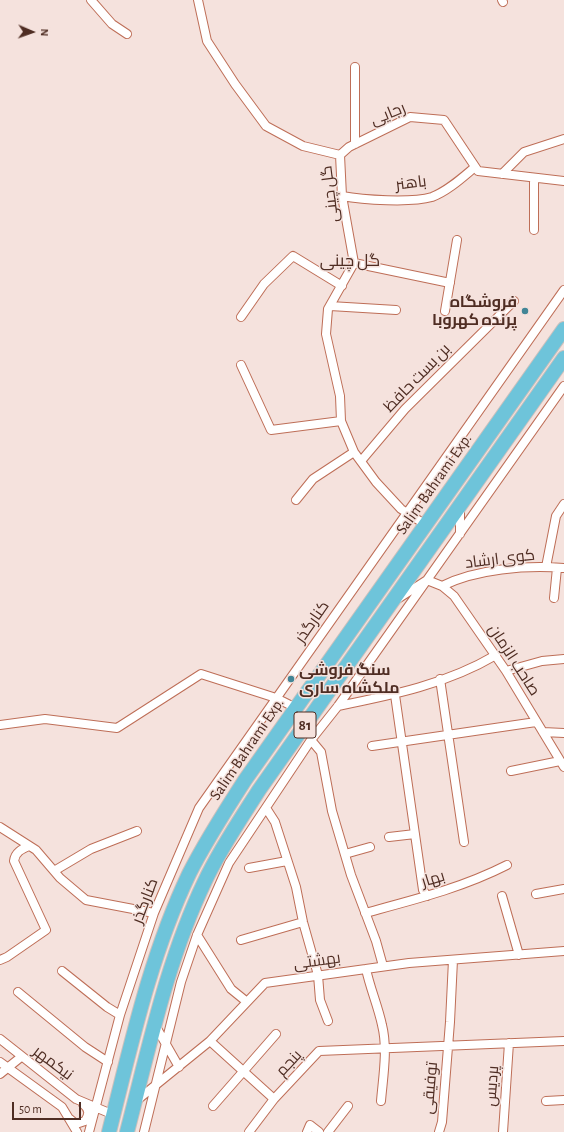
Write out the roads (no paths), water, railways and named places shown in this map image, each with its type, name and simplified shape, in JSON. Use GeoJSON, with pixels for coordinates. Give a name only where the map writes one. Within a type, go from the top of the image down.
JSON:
{"type":"FeatureCollection","features":[{"type":"Feature","properties":{"kind":"highway","name":"Salim Bahrami Exp."},"geometry":{"type":"LineString","coordinates":[[110,1132],[146,992],[163,936],[189,874],[216,825],[245,780],[564,329]]}},
{"type":"Feature","properties":{"kind":"highway","name":"Salim Bahrami Exp."},"geometry":{"type":"LineString","coordinates":[[127,1132],[155,1025],[180,941],[205,881],[231,834],[259,790],[564,358]]}},
{"type":"Feature","properties":{"kind":"street"},"geometry":{"type":"LineString","coordinates":[[91,0],[112,24],[127,34]]}},
{"type":"Feature","properties":{"kind":"street","name":"گل چینی"},"geometry":{"type":"LineString","coordinates":[[198,0],[207,41],[235,84],[266,126],[303,146],[340,155],[342,196],[354,263]]}},
{"type":"Feature","properties":{"kind":"street"},"geometry":{"type":"LineString","coordinates":[[355,67],[355,144]]}},
{"type":"Feature","properties":{"kind":"street","name":"رجایی"},"geometry":{"type":"LineString","coordinates":[[340,155],[355,144],[410,117],[444,120],[475,167]]}},
{"type":"Feature","properties":{"kind":"street"},"geometry":{"type":"LineString","coordinates":[[502,174],[524,152],[564,139]]}},
{"type":"Feature","properties":{"kind":"street"},"geometry":{"type":"LineString","coordinates":[[475,167],[478,172],[564,181]]}},
{"type":"Feature","properties":{"kind":"street","name":"باهنر"},"geometry":{"type":"LineString","coordinates":[[342,196],[380,200],[432,197],[458,181],[475,167]]}},
{"type":"Feature","properties":{"kind":"street"},"geometry":{"type":"LineString","coordinates":[[534,178],[534,230]]}},
{"type":"Feature","properties":{"kind":"street"},"geometry":{"type":"LineString","coordinates":[[445,311],[458,240]]}},
{"type":"Feature","properties":{"kind":"street"},"geometry":{"type":"LineString","coordinates":[[241,317],[264,284],[293,256],[342,286]]}},
{"type":"Feature","properties":{"kind":"street"},"geometry":{"type":"LineString","coordinates":[[426,525],[406,512],[376,482],[354,452],[340,421],[340,396],[326,334],[330,306],[354,263],[450,283]]}},
{"type":"Feature","properties":{"kind":"street","name":"کنارگذر"},"geometry":{"type":"LineString","coordinates":[[89,1132],[120,1015],[154,913],[199,808],[406,512],[564,290]]}},
{"type":"Feature","properties":{"kind":"street","name":"بن بست حافظ"},"geometry":{"type":"LineString","coordinates":[[360,461],[405,409],[514,301]]}},
{"type":"Feature","properties":{"kind":"street"},"geometry":{"type":"LineString","coordinates":[[330,306],[396,310]]}},
{"type":"Feature","properties":{"kind":"street"},"geometry":{"type":"LineString","coordinates":[[241,365],[271,430],[340,421]]}},
{"type":"Feature","properties":{"kind":"street"},"geometry":{"type":"LineString","coordinates":[[144,1132],[181,982],[197,935],[229,863],[311,740],[338,706],[563,388],[549,379]]}},
{"type":"Feature","properties":{"kind":"street"},"geometry":{"type":"LineString","coordinates":[[296,500],[313,478],[354,452]]}},
{"type":"Feature","properties":{"kind":"street"},"geometry":{"type":"LineString","coordinates":[[546,567],[556,516],[564,504]]}},
{"type":"Feature","properties":{"kind":"street"},"geometry":{"type":"LineString","coordinates":[[460,506],[460,534]]}},
{"type":"Feature","properties":{"kind":"street","name":"کوی ارشاد"},"geometry":{"type":"LineString","coordinates":[[442,586],[458,578],[475,574],[546,567],[560,568]]}},
{"type":"Feature","properties":{"kind":"street"},"geometry":{"type":"LineString","coordinates":[[554,598],[560,568]]}},
{"type":"Feature","properties":{"kind":"street"},"geometry":{"type":"LineString","coordinates":[[392,602],[427,580]]}},
{"type":"Feature","properties":{"kind":"street","name":"صاحب الزمان"},"geometry":{"type":"LineString","coordinates":[[427,580],[442,586],[454,596],[496,655],[562,764]]}},
{"type":"Feature","properties":{"kind":"street"},"geometry":{"type":"LineString","coordinates":[[338,706],[395,695],[475,667],[496,655]]}},
{"type":"Feature","properties":{"kind":"street"},"geometry":{"type":"LineString","coordinates":[[506,671],[542,660],[564,659]]}},
{"type":"Feature","properties":{"kind":"street"},"geometry":{"type":"LineString","coordinates":[[0,724],[45,719],[117,728],[201,674],[276,698],[296,708]]}},
{"type":"Feature","properties":{"kind":"street"},"geometry":{"type":"LineString","coordinates":[[440,679],[464,842]]}},
{"type":"Feature","properties":{"kind":"street"},"geometry":{"type":"LineString","coordinates":[[395,695],[423,890],[427,896]]}},
{"type":"Feature","properties":{"kind":"street"},"geometry":{"type":"LineString","coordinates":[[372,746],[401,743],[536,722]]}},
{"type":"Feature","properties":{"kind":"street"},"geometry":{"type":"LineString","coordinates":[[543,732],[564,733]]}},
{"type":"Feature","properties":{"kind":"street"},"geometry":{"type":"LineString","coordinates":[[311,740],[321,752],[332,811],[383,966]]}},
{"type":"Feature","properties":{"kind":"street"},"geometry":{"type":"LineString","coordinates":[[511,771],[562,764]]}},
{"type":"Feature","properties":{"kind":"street"},"geometry":{"type":"LineString","coordinates":[[266,808],[275,822],[296,887],[303,922],[318,975],[320,1000],[328,1021]]}},
{"type":"Feature","properties":{"kind":"street"},"geometry":{"type":"LineString","coordinates":[[0,827],[36,850],[54,871],[86,900],[154,913]]}},
{"type":"Feature","properties":{"kind":"street"},"geometry":{"type":"LineString","coordinates":[[54,871],[91,849],[137,831]]}},
{"type":"Feature","properties":{"kind":"street"},"geometry":{"type":"LineString","coordinates":[[389,837],[415,834]]}},
{"type":"Feature","properties":{"kind":"street"},"geometry":{"type":"LineString","coordinates":[[0,960],[8,957],[46,930],[14,861],[15,856],[21,850],[29,846]]}},
{"type":"Feature","properties":{"kind":"street"},"geometry":{"type":"LineString","coordinates":[[345,854],[370,847]]}},
{"type":"Feature","properties":{"kind":"street"},"geometry":{"type":"LineString","coordinates":[[249,868],[287,861]]}},
{"type":"Feature","properties":{"kind":"street","name":"بهار"},"geometry":{"type":"LineString","coordinates":[[365,913],[427,896],[483,878],[507,865]]}},
{"type":"Feature","properties":{"kind":"street"},"geometry":{"type":"LineString","coordinates":[[536,894],[564,890]]}},
{"type":"Feature","properties":{"kind":"street"},"geometry":{"type":"LineString","coordinates":[[502,896],[519,955]]}},
{"type":"Feature","properties":{"kind":"street"},"geometry":{"type":"LineString","coordinates":[[241,940],[303,922]]}},
{"type":"Feature","properties":{"kind":"street"},"geometry":{"type":"LineString","coordinates":[[197,935],[231,989],[247,1002]]}},
{"type":"Feature","properties":{"kind":"street","name":"بهشتی"},"geometry":{"type":"LineString","coordinates":[[210,1041],[265,983],[383,966],[564,951]]}},
{"type":"Feature","properties":{"kind":"street","name":"توفیقی"},"geometry":{"type":"LineString","coordinates":[[439,1132],[442,1122],[453,960]]}},
{"type":"Feature","properties":{"kind":"street"},"geometry":{"type":"LineString","coordinates":[[366,969],[370,989],[382,1025],[384,1048],[381,1101]]}},
{"type":"Feature","properties":{"kind":"street"},"geometry":{"type":"LineString","coordinates":[[62,971],[107,1007],[120,1015]]}},
{"type":"Feature","properties":{"kind":"street"},"geometry":{"type":"LineString","coordinates":[[18,992],[86,1047],[108,1062]]}},
{"type":"Feature","properties":{"kind":"street"},"geometry":{"type":"LineString","coordinates":[[155,1025],[179,1067]]}},
{"type":"Feature","properties":{"kind":"street"},"geometry":{"type":"LineString","coordinates":[[213,1106],[276,1034]]}},
{"type":"Feature","properties":{"kind":"street","name":"نیکمهر"},"geometry":{"type":"LineString","coordinates":[[0,1039],[76,1099],[114,1115]]}},
{"type":"Feature","properties":{"kind":"street"},"geometry":{"type":"LineString","coordinates":[[135,1101],[154,1088],[210,1041]]}},
{"type":"Feature","properties":{"kind":"street","name":"پنجم"},"geometry":{"type":"LineString","coordinates":[[210,1041],[274,1099],[319,1051],[564,1041]]}},
{"type":"Feature","properties":{"kind":"street","name":"پردیس"},"geometry":{"type":"LineString","coordinates":[[503,1132],[509,1043]]}},
{"type":"Feature","properties":{"kind":"street"},"geometry":{"type":"LineString","coordinates":[[0,1074],[21,1057]]}},
{"type":"Feature","properties":{"kind":"street","name":"نیکمهر"},"geometry":{"type":"LineString","coordinates":[[0,1062],[62,1107],[77,1132]]}},
{"type":"Feature","properties":{"kind":"street"},"geometry":{"type":"LineString","coordinates":[[68,1117],[76,1124],[83,1123],[87,1118],[88,1109],[76,1099]]}},
{"type":"Feature","properties":{"kind":"street"},"geometry":{"type":"LineString","coordinates":[[249,1132],[274,1099]]}},
{"type":"Feature","properties":{"kind":"street"},"geometry":{"type":"LineString","coordinates":[[546,1101],[564,1100]]}},
{"type":"Feature","properties":{"kind":"street"},"geometry":{"type":"LineString","coordinates":[[328,1132],[348,1106]]}},
{"type":"Feature","properties":{"kind":"street"},"geometry":{"type":"LineString","coordinates":[[306,1132],[310,1125],[319,1132]]}},
{"type":"Feature","properties":{"kind":"place","name":"فروشگاه پرنده کهروبا"},"geometry":{"type":"Point","coordinates":[525,311]}},
{"type":"Feature","properties":{"kind":"place","name":"سنگ فروشی ملکشاه ساری"},"geometry":{"type":"Point","coordinates":[291,679]}},
{"type":"Feature","properties":{"kind":"district","name":"گل چینی"},"geometry":{"type":"Point","coordinates":[350,261]}}]}
